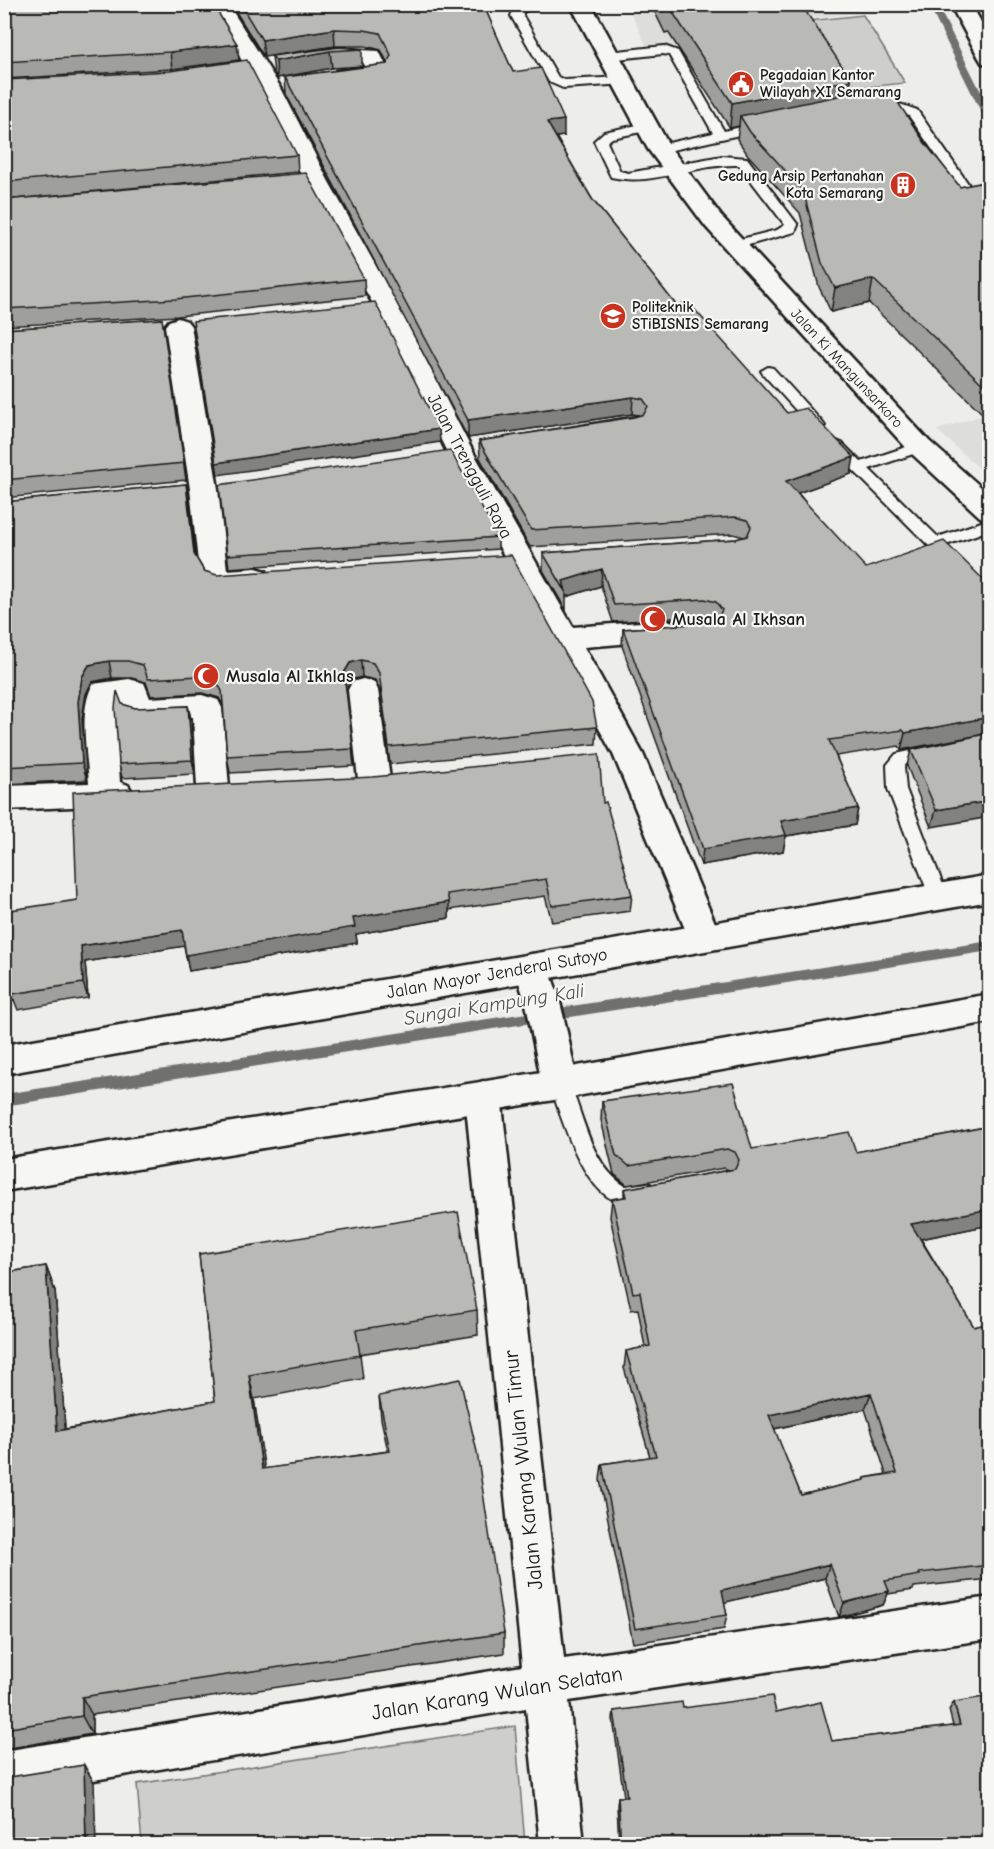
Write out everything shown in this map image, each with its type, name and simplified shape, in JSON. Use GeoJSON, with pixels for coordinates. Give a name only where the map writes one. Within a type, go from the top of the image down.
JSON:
{"type":"FeatureCollection","features":[{"type":"Feature","properties":{"kind":"street","name":"Jalan Trengguli Raya"},"geometry":{"type":"LineString","coordinates":[[217,4],[267,65],[280,86],[304,181],[374,305],[448,452],[520,558],[564,638],[613,756],[704,937]]}},
{"type":"Feature","properties":{"kind":"street","name":"Jalan Ki Mangunsarkoro"},"geometry":{"type":"LineString","coordinates":[[580,4],[647,128],[673,170],[734,245],[920,447],[990,511]]}},
{"type":"Feature","properties":{"kind":"street"},"geometry":{"type":"LineString","coordinates":[[960,4],[990,58]]}},
{"type":"Feature","properties":{"kind":"street"},"geometry":{"type":"LineString","coordinates":[[267,65],[341,55],[371,56],[379,73],[322,79]]}},
{"type":"Feature","properties":{"kind":"street"},"geometry":{"type":"LineString","coordinates":[[178,325],[204,489],[215,576],[224,580],[283,576]]}},
{"type":"Feature","properties":{"kind":"street"},"geometry":{"type":"LineString","coordinates":[[448,452],[489,445]]}},
{"type":"Feature","properties":{"kind":"street"},"geometry":{"type":"LineString","coordinates":[[564,638],[691,628]]}},
{"type":"Feature","properties":{"kind":"street"},"geometry":{"type":"LineString","coordinates":[[105,793],[101,722],[103,695],[104,692],[129,690],[133,691],[138,710],[202,706],[207,708],[212,787]]}},
{"type":"Feature","properties":{"kind":"street"},"geometry":{"type":"LineString","coordinates":[[363,690],[362,780],[408,776]]}},
{"type":"Feature","properties":{"kind":"street"},"geometry":{"type":"LineString","coordinates":[[4,798],[141,791]]}},
{"type":"Feature","properties":{"kind":"street","name":"Jalan Mayor Jenderal Sutoyo"},"geometry":{"type":"LineString","coordinates":[[4,1060],[990,888]]}},
{"type":"Feature","properties":{"kind":"street"},"geometry":{"type":"LineString","coordinates":[[531,967],[543,1004],[560,1084]]}},
{"type":"Feature","properties":{"kind":"street"},"geometry":{"type":"LineString","coordinates":[[4,1175],[560,1084],[990,1008]]}},
{"type":"Feature","properties":{"kind":"street","name":"Jalan Karang Wulan Timur"},"geometry":{"type":"LineString","coordinates":[[483,1096],[562,1845]]}},
{"type":"Feature","properties":{"kind":"street","name":"Jalan Karang Wulan Selatan"},"geometry":{"type":"LineString","coordinates":[[4,1773],[546,1683],[990,1618]]}},
{"type":"Feature","properties":{"kind":"lane"},"geometry":{"type":"LineString","coordinates":[[538,4],[518,10],[517,16],[554,79],[563,84],[622,81]]}},
{"type":"Feature","properties":{"kind":"lane"},"geometry":{"type":"LineString","coordinates":[[608,56],[664,50],[674,52],[720,135]]}},
{"type":"Feature","properties":{"kind":"lane"},"geometry":{"type":"LineString","coordinates":[[862,107],[894,106],[913,113],[963,185]]}},
{"type":"Feature","properties":{"kind":"lane"},"geometry":{"type":"LineString","coordinates":[[659,149],[774,124]]}},
{"type":"Feature","properties":{"kind":"lane"},"geometry":{"type":"LineString","coordinates":[[647,128],[608,135],[600,141],[615,174],[628,177],[722,160],[743,161],[792,225],[790,230],[783,233],[734,245]]}},
{"type":"Feature","properties":{"kind":"lane"},"geometry":{"type":"LineString","coordinates":[[768,371],[858,468],[939,547],[990,524]]}},
{"type":"Feature","properties":{"kind":"lane"},"geometry":{"type":"LineString","coordinates":[[858,468],[920,447]]}},
{"type":"Feature","properties":{"kind":"lane"},"geometry":{"type":"LineString","coordinates":[[939,898],[897,789],[895,765],[902,758],[944,749]]}},
{"type":"Feature","properties":{"kind":"lane"},"geometry":{"type":"LineString","coordinates":[[560,1084],[574,1128],[601,1176],[615,1192],[624,1196],[668,1188]]}},
{"type":"Feature","properties":{"kind":"shaded area"},"geometry":{"type":"Polygon","coordinates":[[[883,4],[886,11],[755,23],[742,39],[648,49],[627,5],[883,4]]]}},
{"type":"Feature","properties":{"kind":"shaded area"},"geometry":{"type":"Polygon","coordinates":[[[863,15],[905,83],[848,89],[807,21],[863,15]]]}},
{"type":"Feature","properties":{"kind":"shaded area"},"geometry":{"type":"Polygon","coordinates":[[[989,413],[989,477],[937,430],[989,413]]]}},
{"type":"Feature","properties":{"kind":"shaded area"},"geometry":{"type":"Polygon","coordinates":[[[515,1726],[525,1844],[142,1844],[137,1784],[515,1726]]]}},
{"type":"Feature","properties":{"kind":"building"},"geometry":{"type":"Polygon","coordinates":[[[4,4],[213,4],[237,44],[170,52],[4,62],[4,4]]]}},
{"type":"Feature","properties":{"kind":"building"},"geometry":{"type":"Polygon","coordinates":[[[240,4],[483,4],[513,72],[541,68],[564,120],[547,122],[592,199],[676,305],[688,302],[787,413],[806,408],[854,457],[786,481],[866,568],[944,541],[990,586],[990,717],[905,733],[903,730],[829,740],[858,808],[781,821],[786,835],[703,849],[623,629],[706,623],[717,619],[722,610],[716,602],[705,599],[614,605],[602,569],[563,581],[566,592],[543,553],[736,539],[747,536],[751,527],[747,520],[735,517],[531,530],[479,441],[634,417],[644,414],[648,406],[643,399],[633,397],[468,420],[285,77],[387,64],[391,55],[380,33],[334,29],[262,40],[240,4]]]}},
{"type":"Feature","properties":{"kind":"building"},"geometry":{"type":"Polygon","coordinates":[[[665,4],[727,4],[729,7],[750,4],[801,4],[851,80],[732,103],[670,8],[667,9],[665,4]]]}},
{"type":"Feature","properties":{"kind":"building"},"geometry":{"type":"Polygon","coordinates":[[[340,47],[362,49],[330,51],[276,61],[272,56],[340,47]]]}},
{"type":"Feature","properties":{"kind":"building"},"geometry":{"type":"Polygon","coordinates":[[[247,60],[297,155],[4,182],[4,80],[170,71],[247,60]]]}},
{"type":"Feature","properties":{"kind":"building"},"geometry":{"type":"Polygon","coordinates":[[[889,89],[925,143],[960,187],[990,181],[990,391],[873,279],[835,288],[822,263],[803,190],[750,132],[740,116],[858,92],[889,89]]]}},
{"type":"Feature","properties":{"kind":"building"},"geometry":{"type":"Polygon","coordinates":[[[306,173],[364,279],[175,299],[4,309],[4,200],[306,173]]]}},
{"type":"Feature","properties":{"kind":"building"},"geometry":{"type":"Polygon","coordinates":[[[375,302],[439,429],[216,463],[193,321],[375,302]]]}},
{"type":"Feature","properties":{"kind":"building"},"geometry":{"type":"Polygon","coordinates":[[[162,319],[184,463],[4,480],[4,329],[162,319]]]}},
{"type":"Feature","properties":{"kind":"building"},"geometry":{"type":"Polygon","coordinates":[[[450,450],[498,537],[227,555],[219,485],[450,450]]]}},
{"type":"Feature","properties":{"kind":"building"},"geometry":{"type":"Polygon","coordinates":[[[186,484],[194,554],[204,571],[217,575],[511,555],[592,702],[597,727],[389,747],[379,673],[373,663],[361,660],[350,663],[344,673],[353,749],[227,756],[222,691],[216,681],[199,676],[148,679],[143,665],[128,661],[109,661],[89,665],[82,677],[78,702],[82,763],[4,767],[4,502],[186,484]]]}},
{"type":"Feature","properties":{"kind":"building"},"geometry":{"type":"Polygon","coordinates":[[[117,691],[122,704],[135,708],[188,706],[192,760],[119,764],[115,708],[117,691]]]}},
{"type":"Feature","properties":{"kind":"building"},"geometry":{"type":"Polygon","coordinates":[[[990,733],[990,801],[936,810],[911,750],[990,733]]]}},
{"type":"Feature","properties":{"kind":"building"},"geometry":{"type":"Polygon","coordinates":[[[599,754],[603,803],[606,802],[632,895],[552,906],[546,879],[447,894],[449,902],[353,918],[355,927],[186,955],[182,930],[81,946],[83,983],[12,994],[12,984],[4,985],[4,911],[77,900],[73,792],[373,777],[599,754]]]}},
{"type":"Feature","properties":{"kind":"building"},"geometry":{"type":"Polygon","coordinates":[[[733,1083],[752,1149],[849,1132],[856,1152],[990,1126],[990,1209],[911,1224],[974,1327],[990,1323],[990,1565],[919,1573],[920,1575],[885,1581],[889,1591],[844,1603],[830,1564],[722,1590],[727,1615],[635,1629],[602,1464],[656,1456],[626,1351],[650,1346],[640,1292],[633,1293],[612,1199],[626,1197],[624,1189],[735,1169],[739,1160],[735,1152],[727,1149],[629,1166],[616,1155],[602,1101],[733,1083]],[[871,1393],[769,1415],[801,1495],[865,1480],[865,1478],[897,1473],[871,1393]]]}},
{"type":"Feature","properties":{"kind":"building"},"geometry":{"type":"Polygon","coordinates":[[[458,1212],[477,1310],[356,1330],[360,1355],[249,1375],[262,1469],[390,1451],[379,1396],[460,1379],[477,1452],[504,1633],[82,1697],[82,1716],[4,1729],[4,1273],[46,1266],[57,1431],[215,1401],[199,1254],[458,1212]]]}},
{"type":"Feature","properties":{"kind":"building"},"geometry":{"type":"Polygon","coordinates":[[[772,1696],[776,1712],[821,1702],[832,1741],[960,1725],[954,1702],[990,1696],[990,1845],[621,1845],[618,1797],[627,1797],[614,1711],[682,1702],[683,1708],[772,1696]]]}},
{"type":"Feature","properties":{"kind":"building"},"geometry":{"type":"Polygon","coordinates":[[[84,1765],[86,1845],[4,1845],[4,1778],[84,1765]]]}},
{"type":"Feature","properties":{"kind":"waterway","name":"Sungai Kampung Kali"},"geometry":{"type":"LineString","coordinates":[[932,4],[990,120]]}},
{"type":"Feature","properties":{"kind":"waterway","name":"Sungai Kampung Kali"},"geometry":{"type":"LineString","coordinates":[[4,1100],[990,946]]}},
{"type":"Feature","properties":{"kind":"place","name":"Pegadaian Kantor Wilayah XI Semarang"},"geometry":{"type":"Point","coordinates":[741,84]}},
{"type":"Feature","properties":{"kind":"place","name":"Gedung Arsip Pertanahan Kota Semarang"},"geometry":{"type":"Point","coordinates":[903,185]}},
{"type":"Feature","properties":{"kind":"place","name":"Politeknik STiBISNIS Semarang"},"geometry":{"type":"Point","coordinates":[613,316]}},
{"type":"Feature","properties":{"kind":"place","name":"Musala Al Ikhsan"},"geometry":{"type":"Point","coordinates":[653,619]}},
{"type":"Feature","properties":{"kind":"place","name":"Musala Al Ikhlas"},"geometry":{"type":"Point","coordinates":[206,676]}}]}
